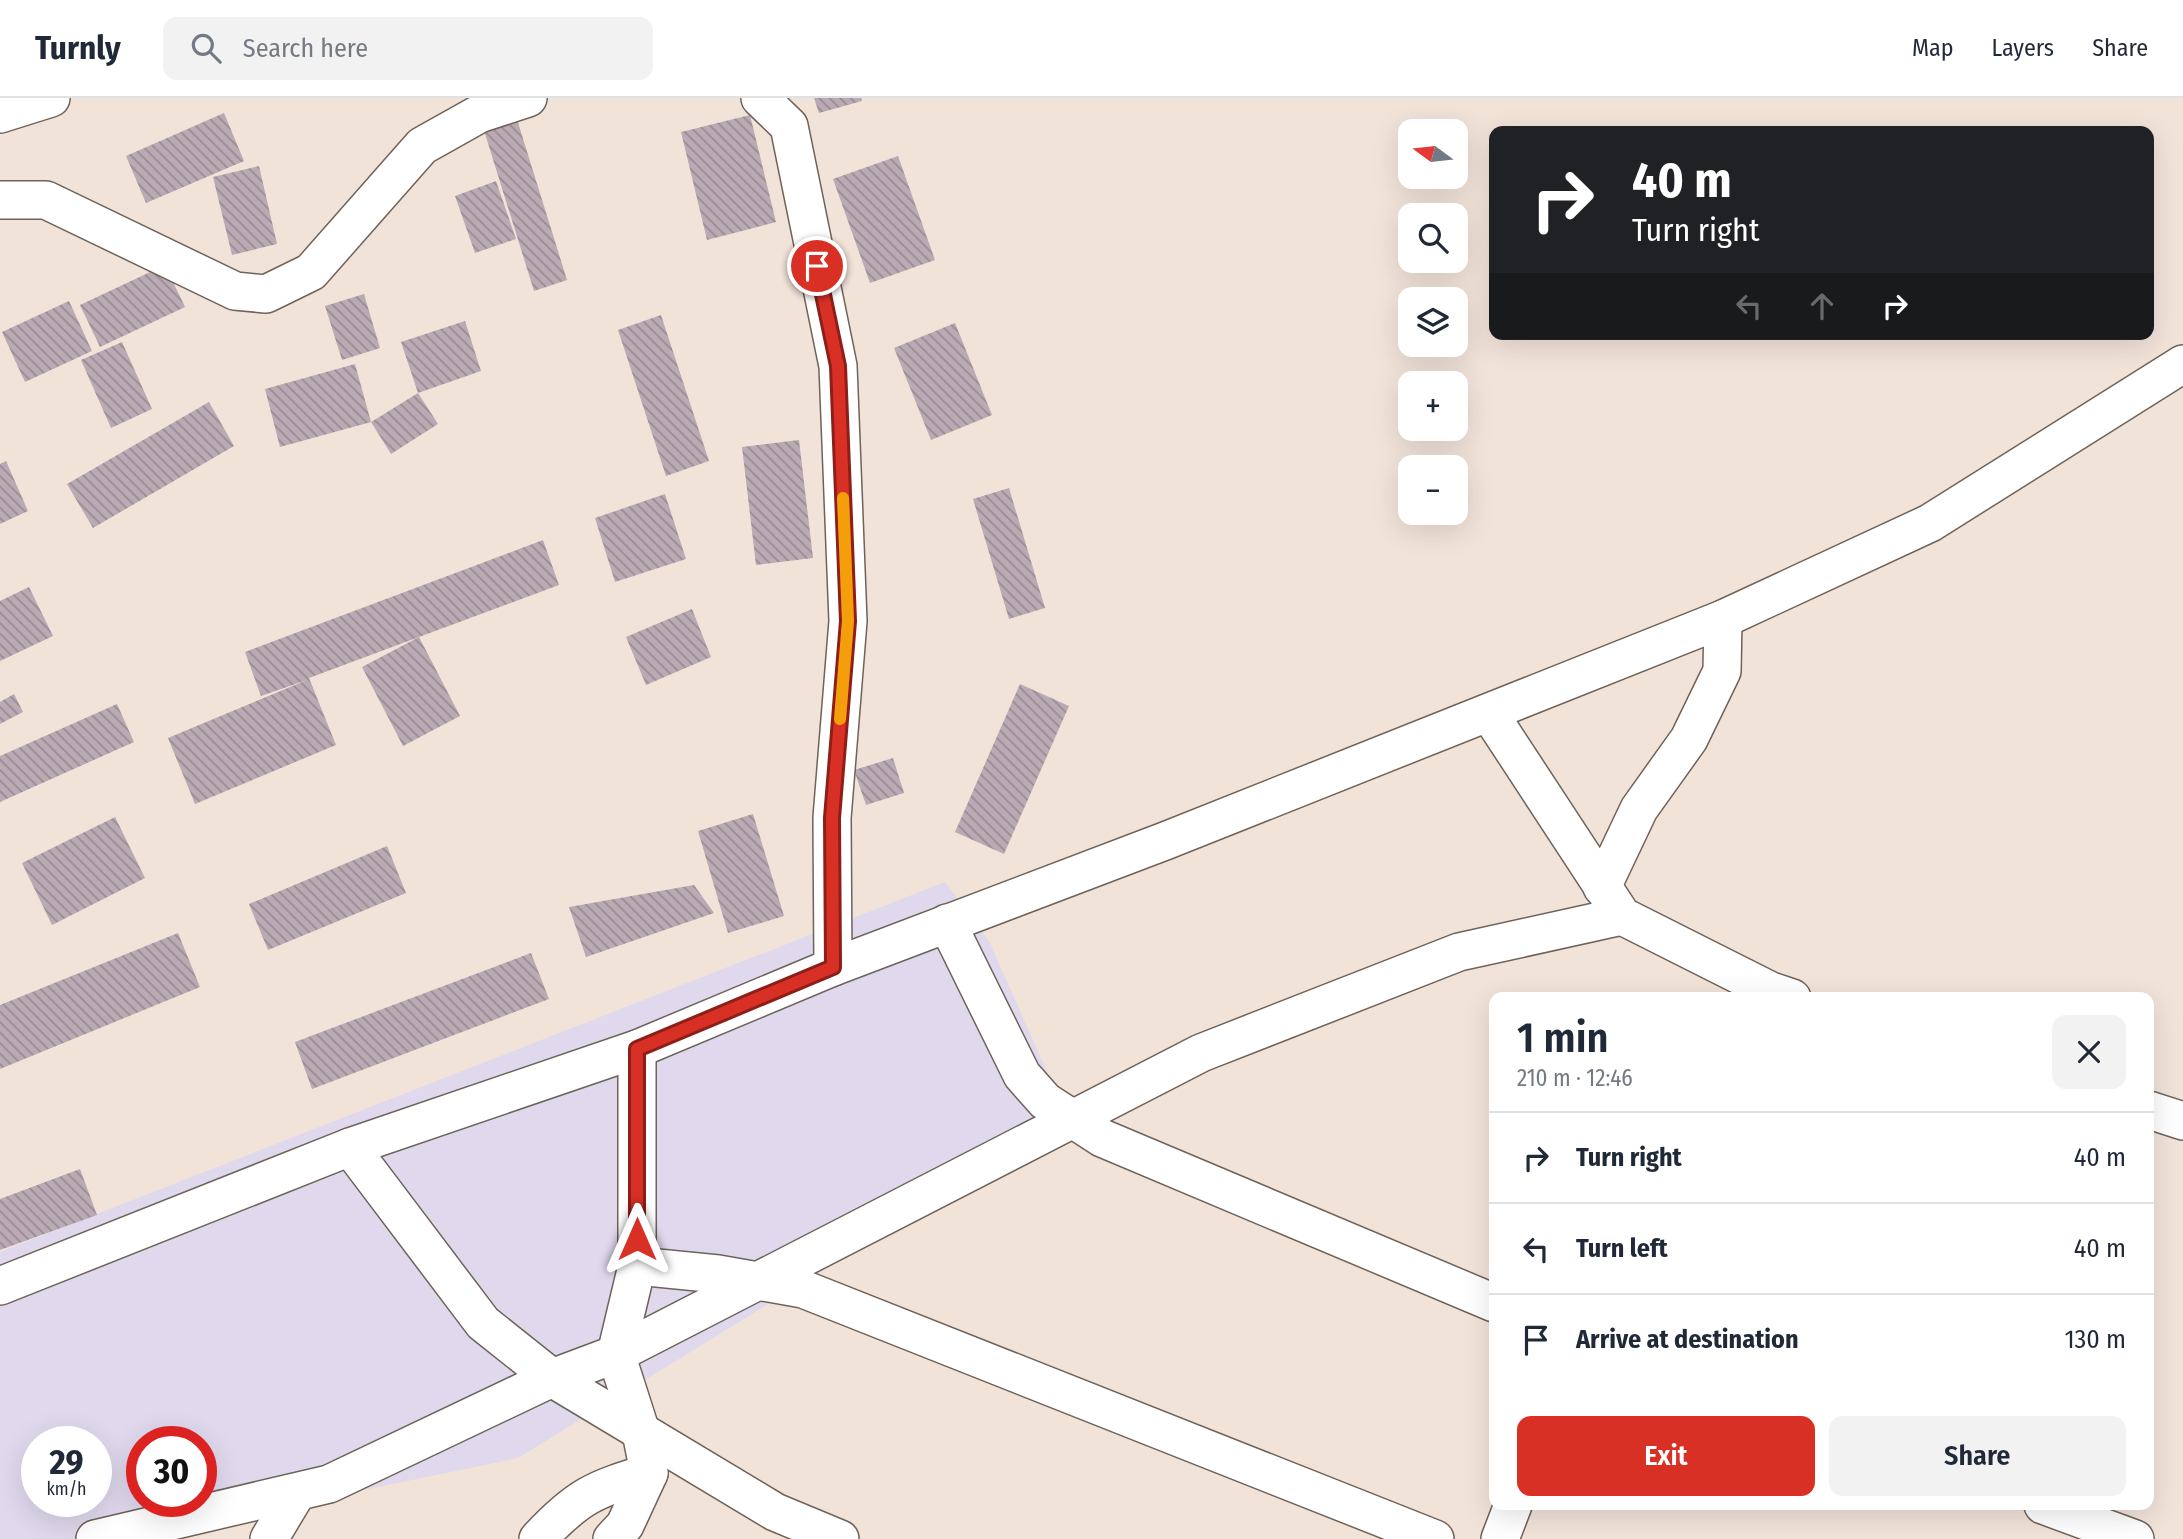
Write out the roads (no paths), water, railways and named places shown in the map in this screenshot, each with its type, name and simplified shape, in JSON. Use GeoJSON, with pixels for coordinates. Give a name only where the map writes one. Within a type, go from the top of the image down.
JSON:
{"type":"FeatureCollection","features":[{"type":"Feature","properties":{"kind":"street"},"geometry":{"type":"LineString","coordinates":[[0,114],[51,98]]}},
{"type":"Feature","properties":{"kind":"street"},"geometry":{"type":"LineString","coordinates":[[0,200],[46,200],[235,291],[266,294],[311,272],[422,146],[479,114],[528,98]]}},
{"type":"Feature","properties":{"kind":"street"},"geometry":{"type":"LineString","coordinates":[[760,98],[789,126],[838,366],[848,621],[832,818],[833,967]]}},
{"type":"Feature","properties":{"kind":"street"},"geometry":{"type":"LineString","coordinates":[[0,1286],[350,1147],[637,1049],[833,967],[1165,841],[1723,619],[1930,523],[2183,364]]}},
{"type":"Feature","properties":{"kind":"street"},"geometry":{"type":"LineString","coordinates":[[1612,901],[1640,809],[1689,740],[1722,671],[1723,619]]}},
{"type":"Feature","properties":{"kind":"street"},"geometry":{"type":"LineString","coordinates":[[1489,713],[1612,901],[1773,992]]}},
{"type":"Feature","properties":{"kind":"street"},"geometry":{"type":"LineString","coordinates":[[95,1539],[296,1494],[329,1484],[552,1378],[616,1354],[1201,1053],[1460,952],[1612,901]]}},
{"type":"Feature","properties":{"kind":"street"},"geometry":{"type":"LineString","coordinates":[[947,923],[1022,1075],[1045,1101],[1102,1138],[1489,1301]]}},
{"type":"Feature","properties":{"kind":"street"},"geometry":{"type":"LineString","coordinates":[[622,1534],[649,1472],[641,1432],[616,1354],[638,1266],[637,1049]]}},
{"type":"Feature","properties":{"kind":"street"},"geometry":{"type":"LineString","coordinates":[[2154,1112],[2183,1121]]}},
{"type":"Feature","properties":{"kind":"street"},"geometry":{"type":"LineString","coordinates":[[350,1147],[483,1323],[552,1378],[641,1432],[775,1512],[840,1539]]}},
{"type":"Feature","properties":{"kind":"street"},"geometry":{"type":"LineString","coordinates":[[638,1266],[757,1280],[803,1289],[1435,1539]]}},
{"type":"Feature","properties":{"kind":"street"},"geometry":{"type":"LineString","coordinates":[[538,1539],[568,1507],[605,1486],[649,1472]]}},
{"type":"Feature","properties":{"kind":"street"},"geometry":{"type":"LineString","coordinates":[[269,1539],[296,1494]]}},
{"type":"Feature","properties":{"kind":"street"},"geometry":{"type":"LineString","coordinates":[[1500,1539],[1511,1510]]}},
{"type":"Feature","properties":{"kind":"street"},"geometry":{"type":"LineString","coordinates":[[2057,1510],[2135,1539]]}}]}
